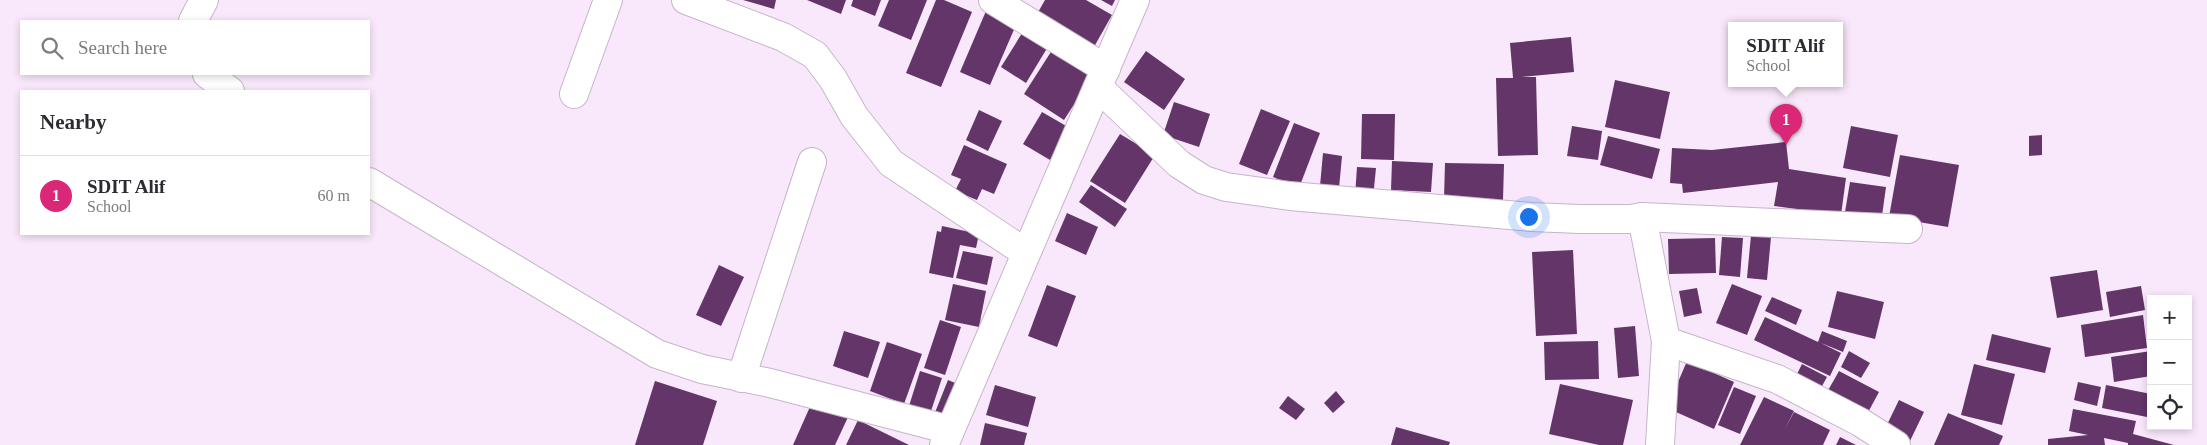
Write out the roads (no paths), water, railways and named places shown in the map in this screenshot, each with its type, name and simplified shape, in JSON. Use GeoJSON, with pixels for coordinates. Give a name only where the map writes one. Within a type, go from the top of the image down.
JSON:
{"type":"FeatureCollection","features":[{"type":"Feature","properties":{"kind":"street"},"geometry":{"type":"LineString","coordinates":[[194,20],[204,0]]}},
{"type":"Feature","properties":{"kind":"street"},"geometry":{"type":"LineString","coordinates":[[574,94],[608,0]]}},
{"type":"Feature","properties":{"kind":"street"},"geometry":{"type":"LineString","coordinates":[[686,0],[783,37],[815,55],[854,116],[891,163],[1026,253]]}},
{"type":"Feature","properties":{"kind":"street"},"geometry":{"type":"LineString","coordinates":[[993,0],[1102,78],[1179,164],[1204,180],[1226,187],[1290,196],[1531,217],[1580,220],[1642,217],[1908,229]]}},
{"type":"Feature","properties":{"kind":"street"},"geometry":{"type":"LineString","coordinates":[[370,183],[657,354],[702,369],[770,383],[947,437],[1135,0]]}},
{"type":"Feature","properties":{"kind":"street"},"geometry":{"type":"LineString","coordinates":[[208,75],[229,90]]}},
{"type":"Feature","properties":{"kind":"street"},"geometry":{"type":"LineString","coordinates":[[741,378],[812,162]]}},
{"type":"Feature","properties":{"kind":"street"},"geometry":{"type":"LineString","coordinates":[[1642,217],[1666,341],[1660,445]]}},
{"type":"Feature","properties":{"kind":"street"},"geometry":{"type":"LineString","coordinates":[[1666,341],[1777,379],[1860,422],[1896,445]]}},
{"type":"Feature","properties":{"kind":"place","name":"SDIT Alif"},"geometry":{"type":"Point","coordinates":[1786,145]}}]}
